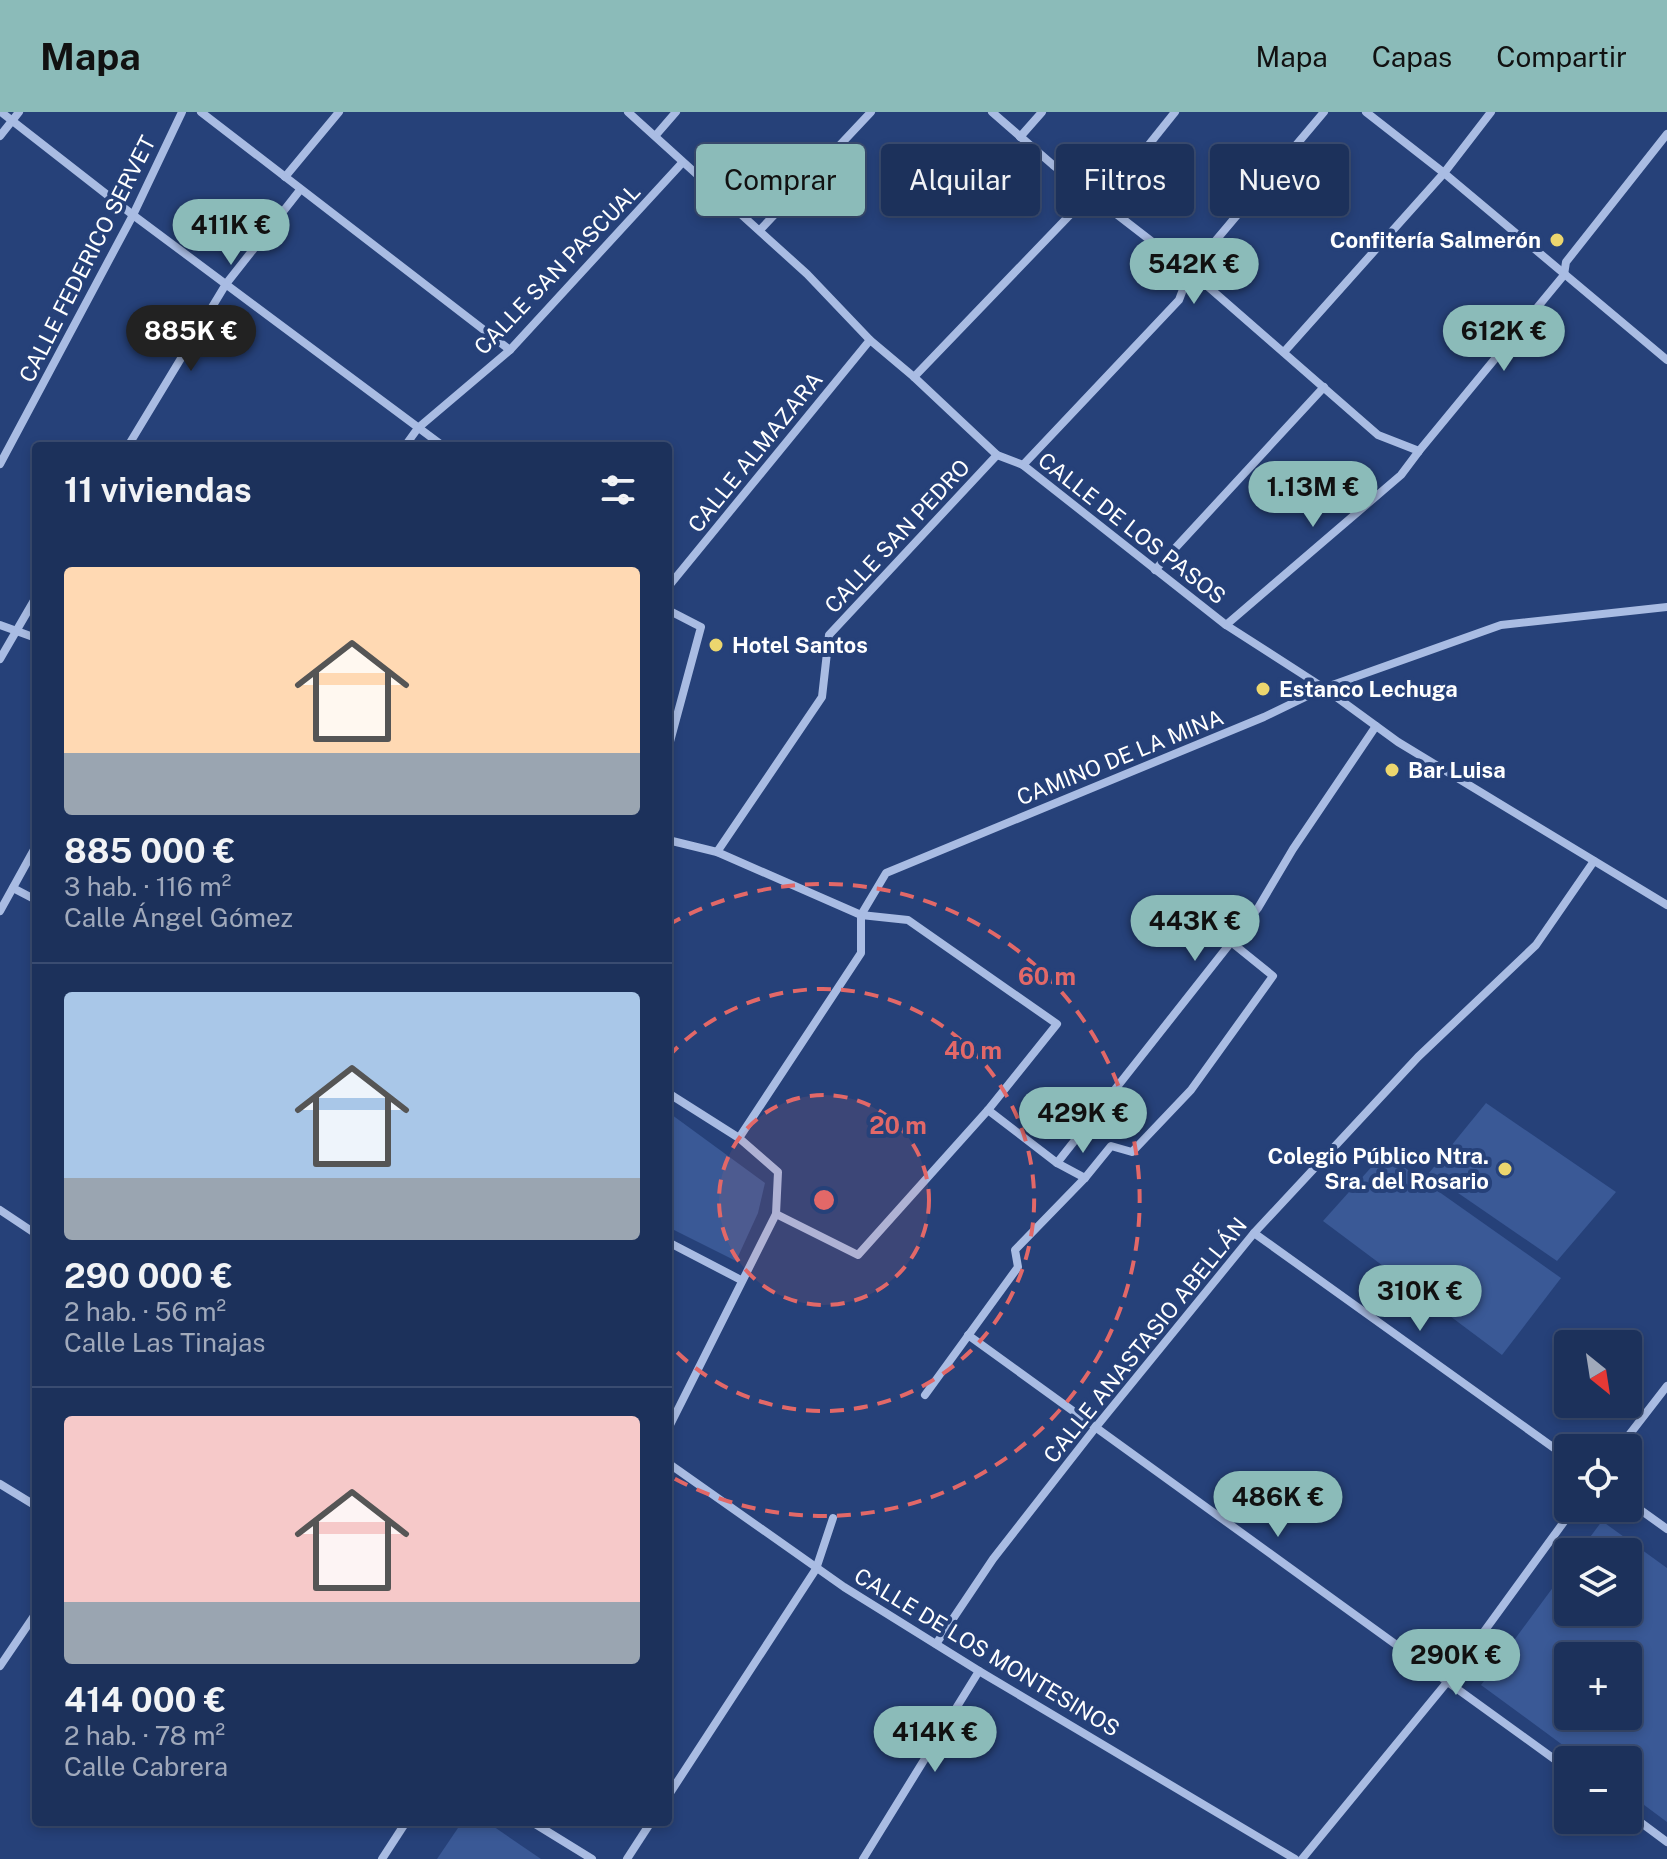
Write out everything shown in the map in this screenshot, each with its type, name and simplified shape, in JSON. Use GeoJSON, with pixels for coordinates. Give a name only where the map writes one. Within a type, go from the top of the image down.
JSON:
{"type":"FeatureCollection","features":[{"type":"Feature","properties":{"kind":"street"},"geometry":{"type":"LineString","coordinates":[[1,112],[133,215],[437,442]]}},
{"type":"Feature","properties":{"kind":"street"},"geometry":{"type":"LineString","coordinates":[[0,136],[19,112]]}},
{"type":"Feature","properties":{"kind":"street","name":"CALLE FEDERICO SERVET"},"geometry":{"type":"LineString","coordinates":[[0,464],[133,215],[182,112]]}},
{"type":"Feature","properties":{"kind":"street"},"geometry":{"type":"LineString","coordinates":[[201,112],[510,350]]}},
{"type":"Feature","properties":{"kind":"street"},"geometry":{"type":"LineString","coordinates":[[285,177],[339,112]]}},
{"type":"Feature","properties":{"kind":"street","name":"CALLE DE LOS PASOS"},"geometry":{"type":"LineString","coordinates":[[628,112],[760,230],[870,340],[997,455],[1023,465],[1226,625],[1324,688],[1398,742],[1667,905]]}},
{"type":"Feature","properties":{"kind":"street"},"geometry":{"type":"LineString","coordinates":[[656,135],[676,112]]}},
{"type":"Feature","properties":{"kind":"street"},"geometry":{"type":"LineString","coordinates":[[760,230],[871,112]]}},
{"type":"Feature","properties":{"kind":"street"},"geometry":{"type":"LineString","coordinates":[[992,112],[1056,165]]}},
{"type":"Feature","properties":{"kind":"street"},"geometry":{"type":"LineString","coordinates":[[1020,137],[1042,112]]}},
{"type":"Feature","properties":{"kind":"street"},"geometry":{"type":"LineString","coordinates":[[1149,144],[1175,112]]}},
{"type":"Feature","properties":{"kind":"street"},"geometry":{"type":"LineString","coordinates":[[1023,465],[1179,300],[1190,271],[1324,112]]}},
{"type":"Feature","properties":{"kind":"street"},"geometry":{"type":"LineString","coordinates":[[1366,112],[1444,173],[1667,360]]}},
{"type":"Feature","properties":{"kind":"street"},"geometry":{"type":"LineString","coordinates":[[1284,352],[1444,173],[1491,112]]}},
{"type":"Feature","properties":{"kind":"street"},"geometry":{"type":"LineString","coordinates":[[1226,625],[1401,475],[1564,275],[1566,262],[1667,134]]}},
{"type":"Feature","properties":{"kind":"street","name":"CALLE SAN PASCUAL"},"geometry":{"type":"LineString","coordinates":[[408,442],[418,428],[510,350],[682,163]]}},
{"type":"Feature","properties":{"kind":"street"},"geometry":{"type":"LineString","coordinates":[[130,442],[226,284],[300,190]]}},
{"type":"Feature","properties":{"kind":"street"},"geometry":{"type":"LineString","coordinates":[[914,377],[1069,216]]}},
{"type":"Feature","properties":{"kind":"street"},"geometry":{"type":"LineString","coordinates":[[1121,216],[1190,271],[1378,435],[1419,451]]}},
{"type":"Feature","properties":{"kind":"street","name":"CALLE ALMAZARA"},"geometry":{"type":"LineString","coordinates":[[672,582],[870,340]]}},
{"type":"Feature","properties":{"kind":"street"},"geometry":{"type":"LineString","coordinates":[[1155,570],[1324,387]]}},
{"type":"Feature","properties":{"kind":"street","name":"CALLE SAN PEDRO"},"geometry":{"type":"LineString","coordinates":[[717,852],[822,697],[829,635],[997,455]]}},
{"type":"Feature","properties":{"kind":"street"},"geometry":{"type":"LineString","coordinates":[[0,659],[32,604]]}},
{"type":"Feature","properties":{"kind":"street","name":"CAMINO DE LA MINA"},"geometry":{"type":"LineString","coordinates":[[739,1138],[861,953],[861,915],[886,873],[1264,717],[1324,688],[1501,625],[1667,607]]}},
{"type":"Feature","properties":{"kind":"street"},"geometry":{"type":"LineString","coordinates":[[672,612],[701,627],[672,734]]}},
{"type":"Feature","properties":{"kind":"street"},"geometry":{"type":"LineString","coordinates":[[0,625],[32,637]]}},
{"type":"Feature","properties":{"kind":"street"},"geometry":{"type":"LineString","coordinates":[[1057,1163],[1258,908],[1293,849],[1376,726]]}},
{"type":"Feature","properties":{"kind":"street"},"geometry":{"type":"LineString","coordinates":[[672,840],[717,852],[861,915],[908,920],[1057,1024],[988,1110],[858,1255],[776,1214]]}},
{"type":"Feature","properties":{"kind":"street"},"geometry":{"type":"LineString","coordinates":[[0,911],[32,853]]}},
{"type":"Feature","properties":{"kind":"street","name":"CALLE ANASTASIO ABELLÁN"},"geometry":{"type":"LineString","coordinates":[[936,1644],[993,1559],[1254,1233],[1418,1057],[1536,945],[1594,861]]}},
{"type":"Feature","properties":{"kind":"street"},"geometry":{"type":"LineString","coordinates":[[13,888],[32,898]]}},
{"type":"Feature","properties":{"kind":"street"},"geometry":{"type":"LineString","coordinates":[[925,1395],[1018,1267],[1015,1250],[1085,1178],[1111,1146],[1132,1152],[1191,1090],[1273,976],[1231,942]]}},
{"type":"Feature","properties":{"kind":"street"},"geometry":{"type":"LineString","coordinates":[[672,1096],[739,1138],[778,1172],[776,1214],[672,1421]]}},
{"type":"Feature","properties":{"kind":"street"},"geometry":{"type":"LineString","coordinates":[[988,1110],[1057,1163],[1085,1178]]}},
{"type":"Feature","properties":{"kind":"street"},"geometry":{"type":"LineString","coordinates":[[0,1210],[32,1231]]}},
{"type":"Feature","properties":{"kind":"street"},"geometry":{"type":"LineString","coordinates":[[1254,1233],[1554,1448]]}},
{"type":"Feature","properties":{"kind":"street"},"geometry":{"type":"LineString","coordinates":[[672,1244],[741,1280]]}},
{"type":"Feature","properties":{"kind":"street"},"geometry":{"type":"LineString","coordinates":[[968,1335],[1554,1759]]}},
{"type":"Feature","properties":{"kind":"street"},"geometry":{"type":"LineString","coordinates":[[1630,1434],[1667,1386]]}},
{"type":"Feature","properties":{"kind":"street","name":"CALLE DE LOS MONTESINOS"},"geometry":{"type":"LineString","coordinates":[[672,1466],[816,1569],[979,1671],[1295,1859]]}},
{"type":"Feature","properties":{"kind":"street"},"geometry":{"type":"LineString","coordinates":[[0,1484],[32,1504]]}},
{"type":"Feature","properties":{"kind":"street"},"geometry":{"type":"LineString","coordinates":[[1642,1511],[1667,1529]]}},
{"type":"Feature","properties":{"kind":"street"},"geometry":{"type":"LineString","coordinates":[[672,1790],[816,1569],[833,1518]]}},
{"type":"Feature","properties":{"kind":"street"},"geometry":{"type":"LineString","coordinates":[[1302,1859],[1448,1681],[1564,1522]]}},
{"type":"Feature","properties":{"kind":"street"},"geometry":{"type":"LineString","coordinates":[[0,1666],[32,1619]]}},
{"type":"Feature","properties":{"kind":"street"},"geometry":{"type":"LineString","coordinates":[[863,1859],[979,1671]]}},
{"type":"Feature","properties":{"kind":"street"},"geometry":{"type":"LineString","coordinates":[[1642,1823],[1667,1842]]}},
{"type":"Feature","properties":{"kind":"street"},"geometry":{"type":"LineString","coordinates":[[382,1859],[403,1826]]}},
{"type":"Feature","properties":{"kind":"street"},"geometry":{"type":"LineString","coordinates":[[538,1826],[592,1859]]}},
{"type":"Feature","properties":{"kind":"street"},"geometry":{"type":"LineString","coordinates":[[627,1859],[648,1826]]}},
{"type":"Feature","properties":{"kind":"shaded area"},"geometry":{"type":"Polygon","coordinates":[[[1486,1103],[1616,1192],[1557,1261],[1429,1173],[1486,1103]]]}},
{"type":"Feature","properties":{"kind":"shaded area"},"geometry":{"type":"Polygon","coordinates":[[[672,1115],[765,1183],[758,1213],[736,1261],[672,1229],[672,1115]]]}},
{"type":"Feature","properties":{"kind":"shaded area"},"geometry":{"type":"Polygon","coordinates":[[[1384,1153],[1561,1278],[1502,1355],[1323,1221],[1384,1153]]]}},
{"type":"Feature","properties":{"kind":"shaded area"},"geometry":{"type":"Polygon","coordinates":[[[1603,1522],[1626,1538],[1589,1538],[1603,1522]]]}},
{"type":"Feature","properties":{"kind":"shaded area"},"geometry":{"type":"Polygon","coordinates":[[[1642,1550],[1667,1568],[1667,1822],[1642,1803],[1642,1746],[1564,1746],[1481,1685],[1554,1586],[1554,1626],[1642,1626],[1642,1550]]]}},
{"type":"Feature","properties":{"kind":"shaded area"},"geometry":{"type":"Polygon","coordinates":[[[459,1826],[493,1826],[541,1859],[437,1859],[459,1826]]]}},
{"type":"Feature","properties":{"kind":"place","name":"Confitería Salmerón"},"geometry":{"type":"Point","coordinates":[1557,240]}},
{"type":"Feature","properties":{"kind":"place","name":"Hotel Santos"},"geometry":{"type":"Point","coordinates":[716,645]}},
{"type":"Feature","properties":{"kind":"place","name":"Estanco Lechuga"},"geometry":{"type":"Point","coordinates":[1263,689]}},
{"type":"Feature","properties":{"kind":"place","name":"Bar Luisa"},"geometry":{"type":"Point","coordinates":[1392,770]}},
{"type":"Feature","properties":{"kind":"place","name":"Colegio Público Ntra. Sra. del Rosario"},"geometry":{"type":"Point","coordinates":[1505,1169]}}]}
